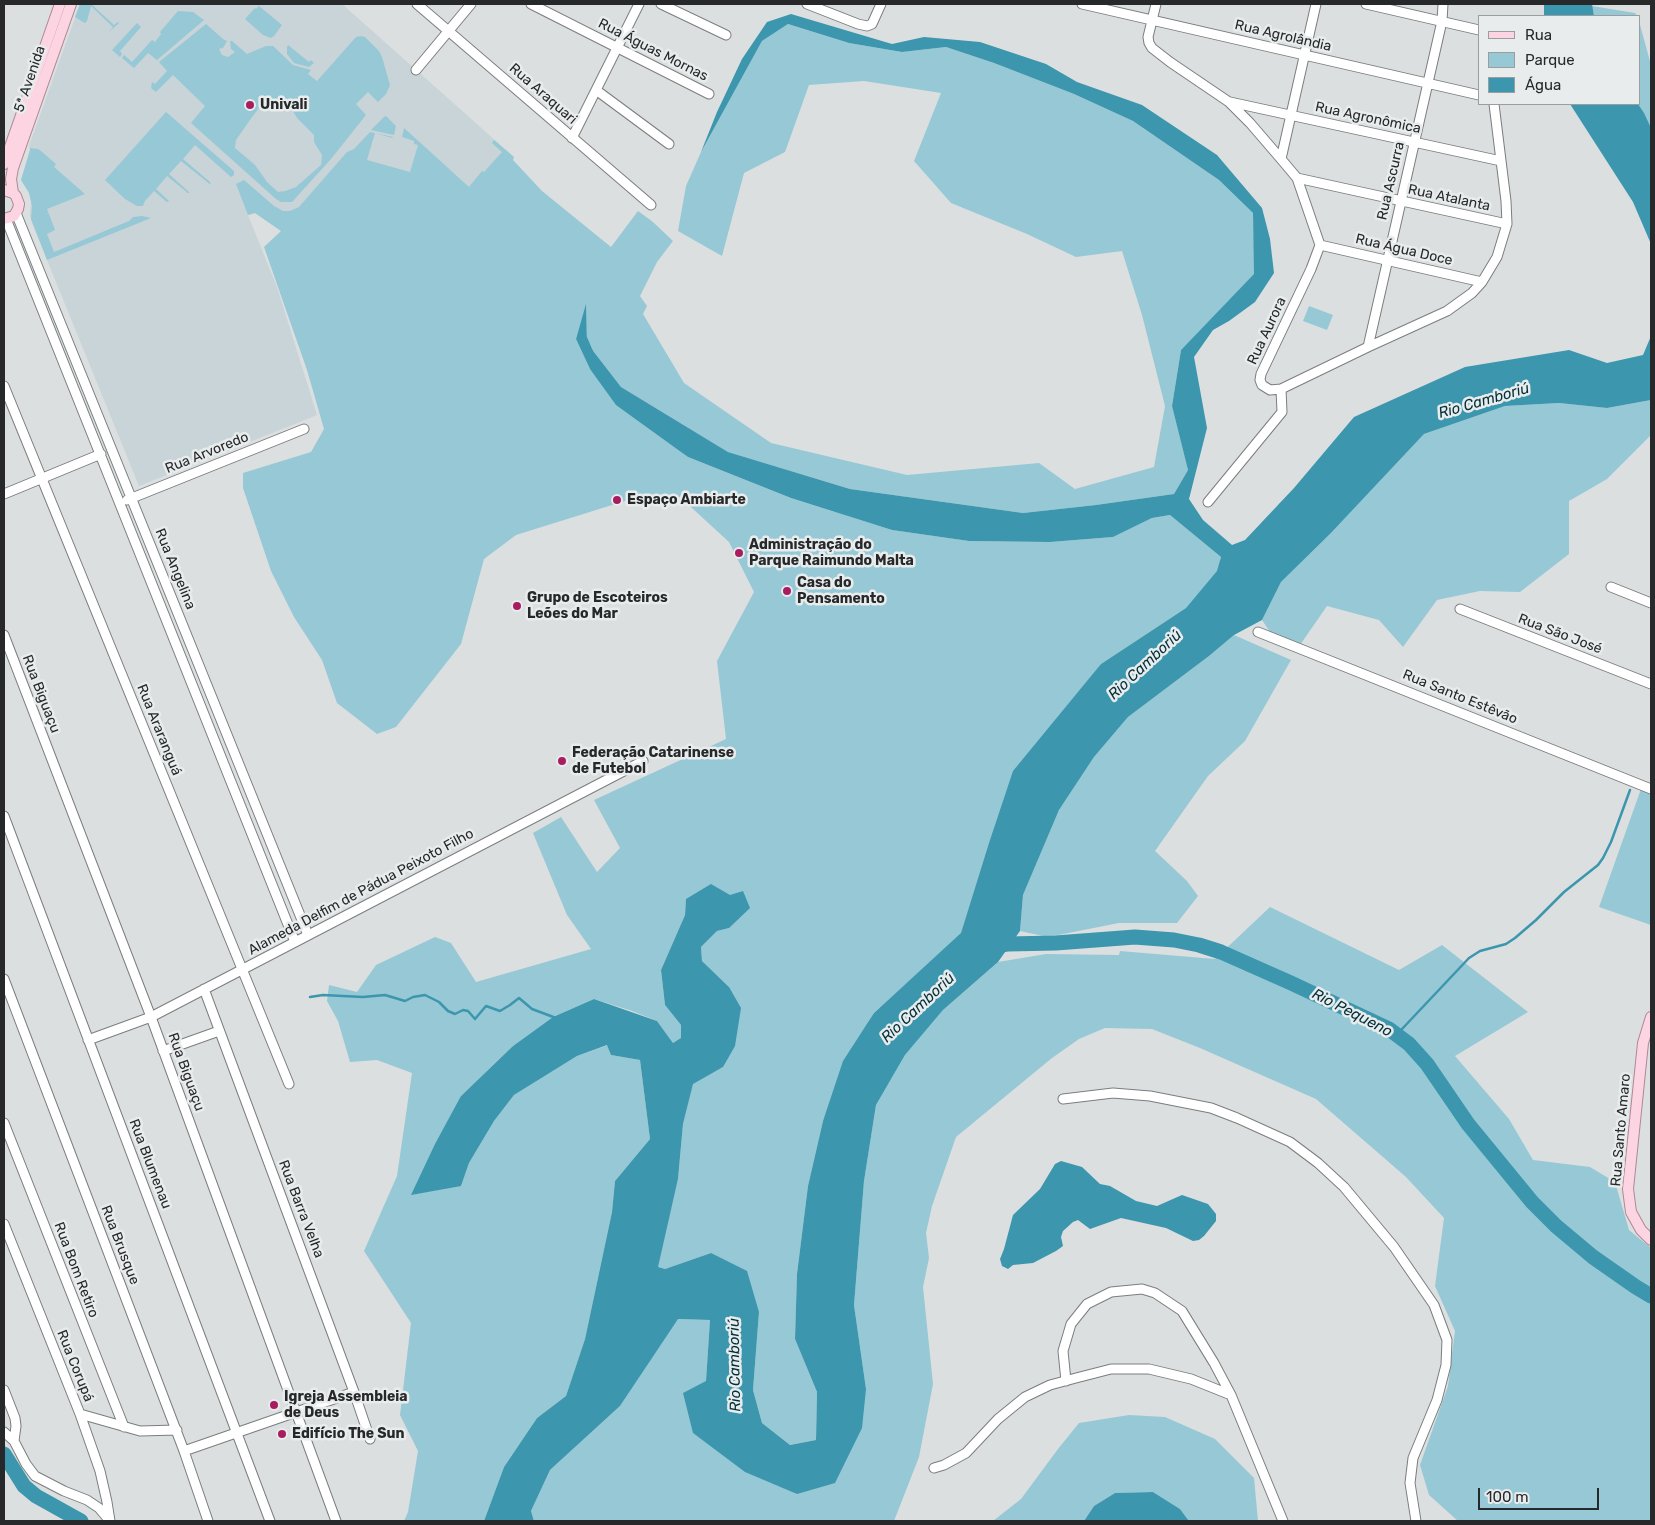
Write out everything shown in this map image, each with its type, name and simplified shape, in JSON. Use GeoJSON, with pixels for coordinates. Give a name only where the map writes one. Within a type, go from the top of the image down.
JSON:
{"type":"FeatureCollection","features":[{"type":"Feature","properties":{"kind":"main road","name":"5ª Avenida"},"geometry":{"type":"LineString","coordinates":[[4,164],[60,4]]}},
{"type":"Feature","properties":{"kind":"main road","name":"5ª Avenida"},"geometry":{"type":"LineString","coordinates":[[16,213],[19,204],[18,200],[9,191],[13,168],[71,4]]}},
{"type":"Feature","properties":{"kind":"main road"},"geometry":{"type":"LineString","coordinates":[[5,219],[16,213]]}},
{"type":"Feature","properties":{"kind":"main road","name":"Rua Santo Amaro"},"geometry":{"type":"LineString","coordinates":[[1651,1017],[1643,1043],[1628,1188],[1632,1212],[1641,1230],[1651,1240]]}},
{"type":"Feature","properties":{"kind":"street","name":"Rua Araquari"},"geometry":{"type":"LineString","coordinates":[[417,4],[651,205]]}},
{"type":"Feature","properties":{"kind":"street"},"geometry":{"type":"LineString","coordinates":[[416,70],[471,4]]}},
{"type":"Feature","properties":{"kind":"street","name":"Rua Águas Mornas"},"geometry":{"type":"LineString","coordinates":[[531,4],[709,94]]}},
{"type":"Feature","properties":{"kind":"street"},"geometry":{"type":"LineString","coordinates":[[572,138],[639,4]]}},
{"type":"Feature","properties":{"kind":"street"},"geometry":{"type":"LineString","coordinates":[[661,4],[726,36]]}},
{"type":"Feature","properties":{"kind":"street"},"geometry":{"type":"LineString","coordinates":[[807,4],[858,24],[868,26],[872,24],[881,4]]}},
{"type":"Feature","properties":{"kind":"street","name":"Rua Agrolândia"},"geometry":{"type":"LineString","coordinates":[[1082,4],[1478,95]]}},
{"type":"Feature","properties":{"kind":"street"},"geometry":{"type":"LineString","coordinates":[[1156,4],[1148,37],[1152,48],[1229,102],[1250,122],[1297,178],[1320,245]]}},
{"type":"Feature","properties":{"kind":"street"},"geometry":{"type":"LineString","coordinates":[[1281,159],[1316,4]]}},
{"type":"Feature","properties":{"kind":"street"},"geometry":{"type":"LineString","coordinates":[[1366,4],[1478,30]]}},
{"type":"Feature","properties":{"kind":"street","name":"Rua Ascurra"},"geometry":{"type":"LineString","coordinates":[[1368,347],[1442,21],[1443,4]]}},
{"type":"Feature","properties":{"kind":"street"},"geometry":{"type":"LineString","coordinates":[[596,90],[669,144]]}},
{"type":"Feature","properties":{"kind":"street","name":"Rua Agronômica"},"geometry":{"type":"LineString","coordinates":[[1229,102],[1501,161]]}},
{"type":"Feature","properties":{"kind":"street"},"geometry":{"type":"LineString","coordinates":[[1208,502],[1282,412],[1281,389],[1447,311],[1472,293],[1482,282],[1497,257],[1507,224],[1494,105]]}},
{"type":"Feature","properties":{"kind":"street","name":"Rua Atalanta"},"geometry":{"type":"LineString","coordinates":[[1297,178],[1507,224]]}},
{"type":"Feature","properties":{"kind":"street","name":"Rua Angelina"},"geometry":{"type":"LineString","coordinates":[[16,213],[308,935]]}},
{"type":"Feature","properties":{"kind":"street","name":"Rua Angelina"},"geometry":{"type":"LineString","coordinates":[[5,219],[295,942]]}},
{"type":"Feature","properties":{"kind":"street","name":"Rua Água Doce"},"geometry":{"type":"LineString","coordinates":[[1320,245],[1482,282]]}},
{"type":"Feature","properties":{"kind":"street","name":"Rua Aurora"},"geometry":{"type":"LineString","coordinates":[[1281,389],[1270,390],[1265,388],[1260,380],[1261,374],[1312,269],[1320,245]]}},
{"type":"Feature","properties":{"kind":"street","name":"Rua Araranguá"},"geometry":{"type":"LineString","coordinates":[[4,386],[289,1084]]}},
{"type":"Feature","properties":{"kind":"street","name":"Rua Arvoredo"},"geometry":{"type":"LineString","coordinates":[[120,503],[304,430]]}},
{"type":"Feature","properties":{"kind":"street"},"geometry":{"type":"LineString","coordinates":[[4,494],[100,454]]}},
{"type":"Feature","properties":{"kind":"street"},"geometry":{"type":"LineString","coordinates":[[1611,587],[1651,603]]}},
{"type":"Feature","properties":{"kind":"street","name":"Rua São José"},"geometry":{"type":"LineString","coordinates":[[1460,609],[1651,684]]}},
{"type":"Feature","properties":{"kind":"street"},"geometry":{"type":"LineString","coordinates":[[165,616],[177,612]]}},
{"type":"Feature","properties":{"kind":"street","name":"Rua Santo Estêvão"},"geometry":{"type":"LineString","coordinates":[[1258,632],[1651,788]]}},
{"type":"Feature","properties":{"kind":"street","name":"Rua Biguaçu"},"geometry":{"type":"LineString","coordinates":[[4,635],[151,1017],[336,1521]]}},
{"type":"Feature","properties":{"kind":"street","name":"Alameda Delfim de Pádua Peixoto Filho"},"geometry":{"type":"LineString","coordinates":[[88,1040],[151,1017],[642,761]]}},
{"type":"Feature","properties":{"kind":"street","name":"Rua Blumenau"},"geometry":{"type":"LineString","coordinates":[[4,816],[270,1521]]}},
{"type":"Feature","properties":{"kind":"street","name":"Rua Brusque"},"geometry":{"type":"LineString","coordinates":[[4,979],[184,1451],[208,1521]]}},
{"type":"Feature","properties":{"kind":"street","name":"Rua Barra Velha"},"geometry":{"type":"LineString","coordinates":[[204,989],[370,1439]]}},
{"type":"Feature","properties":{"kind":"street"},"geometry":{"type":"LineString","coordinates":[[163,1051],[219,1031]]}},
{"type":"Feature","properties":{"kind":"street"},"geometry":{"type":"LineString","coordinates":[[1063,1099],[1114,1094],[1150,1096],[1211,1108],[1290,1142],[1318,1163],[1344,1187],[1394,1247],[1434,1305],[1447,1340],[1446,1365],[1437,1400],[1412,1458],[1410,1483],[1416,1521]]}},
{"type":"Feature","properties":{"kind":"street","name":"Rua Bom Retiro"},"geometry":{"type":"LineString","coordinates":[[4,1123],[124,1428]]}},
{"type":"Feature","properties":{"kind":"street","name":"Rua Corupá"},"geometry":{"type":"LineString","coordinates":[[4,1224],[80,1414],[100,1471],[110,1521]]}},
{"type":"Feature","properties":{"kind":"street"},"geometry":{"type":"LineString","coordinates":[[1066,1381],[1062,1351],[1071,1324],[1087,1304],[1111,1292],[1142,1290],[1155,1293],[1182,1311],[1214,1363],[1231,1395],[1283,1521]]}},
{"type":"Feature","properties":{"kind":"street"},"geometry":{"type":"LineString","coordinates":[[934,1468],[944,1465],[966,1453],[998,1419],[1025,1397],[1050,1385],[1111,1369],[1149,1369],[1190,1378],[1231,1395]]}},
{"type":"Feature","properties":{"kind":"street"},"geometry":{"type":"LineString","coordinates":[[4,1390],[15,1418],[14,1441]]}},
{"type":"Feature","properties":{"kind":"street"},"geometry":{"type":"LineString","coordinates":[[184,1451],[354,1392]]}},
{"type":"Feature","properties":{"kind":"street"},"geometry":{"type":"LineString","coordinates":[[80,1414],[124,1428],[146,1432],[176,1430]]}},
{"type":"Feature","properties":{"kind":"street"},"geometry":{"type":"LineString","coordinates":[[4,1432],[14,1441],[26,1464],[35,1476],[87,1500],[99,1508],[110,1521]]}},
{"type":"Feature","properties":{"kind":"shaded area","name":"Univali"},"geometry":{"type":"Polygon","coordinates":[[[80,4],[342,4],[514,157],[467,200],[281,231],[255,213],[248,215],[277,287],[317,415],[139,486],[32,223],[29,192],[21,180],[30,150],[29,146],[80,4]]]}},
{"type":"Feature","properties":{"kind":"green space"},"geometry":{"type":"Polygon","coordinates":[[[80,4],[91,4],[114,25],[119,23],[109,32],[113,27],[91,6],[85,23],[75,17],[80,4]]]}},
{"type":"Feature","properties":{"kind":"green space"},"geometry":{"type":"Polygon","coordinates":[[[259,6],[282,25],[271,38],[263,35],[245,19],[259,6]]]}},
{"type":"Feature","properties":{"kind":"green space"},"geometry":{"type":"Polygon","coordinates":[[[1592,6],[1635,13],[1636,15],[1594,15],[1592,6]]]}},
{"type":"Feature","properties":{"kind":"green space"},"geometry":{"type":"Polygon","coordinates":[[[178,11],[193,12],[204,20],[157,60],[148,53],[134,68],[122,58],[124,55],[132,62],[152,40],[155,42],[161,34],[160,32],[178,11]]]}},
{"type":"Feature","properties":{"kind":"green space"},"geometry":{"type":"Polygon","coordinates":[[[137,23],[141,27],[120,51],[122,54],[120,57],[112,50],[137,23]]]}},
{"type":"Feature","properties":{"kind":"green space"},"geometry":{"type":"Polygon","coordinates":[[[206,24],[227,41],[223,48],[219,49],[222,55],[228,57],[235,52],[231,49],[230,41],[247,54],[266,46],[273,46],[293,65],[311,70],[308,74],[317,81],[356,37],[361,36],[365,37],[379,51],[390,85],[386,94],[378,102],[368,92],[356,104],[366,115],[331,159],[292,202],[281,202],[191,123],[205,106],[173,75],[156,92],[151,88],[152,82],[155,84],[167,71],[159,62],[206,24]],[[262,104],[236,140],[235,148],[255,165],[267,182],[278,192],[296,187],[321,165],[322,155],[314,142],[314,135],[298,119],[290,107],[262,104]]]}},
{"type":"Feature","properties":{"kind":"green space"},"geometry":{"type":"Polygon","coordinates":[[[788,24],[849,43],[902,52],[946,47],[994,63],[1074,94],[1133,121],[1219,180],[1253,213],[1255,274],[1181,350],[1172,406],[1188,470],[1174,494],[1096,505],[1023,513],[850,489],[728,452],[621,387],[587,343],[586,306],[576,339],[590,369],[688,457],[791,498],[892,530],[969,541],[1050,542],[1113,537],[1152,518],[1170,515],[1221,557],[1218,571],[1186,608],[1101,664],[988,846],[961,934],[874,1013],[823,1121],[808,1186],[797,1274],[795,1339],[817,1392],[816,1440],[790,1445],[762,1423],[753,1390],[759,1312],[711,1253],[665,1269],[657,1267],[678,1179],[683,1124],[693,1083],[723,1067],[729,987],[702,961],[701,947],[717,931],[729,928],[730,895],[686,899],[685,915],[661,970],[665,1005],[681,1025],[682,1038],[673,1043],[657,1021],[594,999],[553,1017],[513,1046],[461,1096],[461,1186],[469,1163],[494,1121],[514,1095],[577,1056],[608,1045],[611,1055],[640,1060],[650,1139],[615,1181],[612,1212],[585,1339],[566,1396],[537,1418],[504,1467],[484,1521],[404,1521],[408,1512],[418,1451],[400,1415],[411,1323],[364,1251],[397,1176],[412,1073],[377,1060],[350,1062],[338,1021],[327,1001],[329,985],[357,992],[376,965],[435,937],[451,943],[476,982],[591,949],[567,915],[533,833],[561,817],[597,872],[620,848],[594,800],[726,739],[717,661],[754,592],[729,542],[680,497],[645,499],[641,496],[516,535],[484,559],[461,644],[396,727],[377,734],[337,703],[322,660],[294,617],[271,571],[243,488],[243,473],[311,452],[324,429],[307,370],[264,247],[281,231],[255,213],[248,215],[236,184],[244,180],[274,206],[283,211],[290,211],[299,207],[347,152],[354,149],[370,132],[375,133],[367,160],[410,172],[418,145],[414,144],[414,141],[402,137],[404,128],[469,187],[482,171],[484,172],[502,152],[492,143],[494,140],[514,157],[513,160],[542,191],[611,247],[638,211],[673,241],[657,262],[640,296],[647,306],[643,314],[684,383],[771,443],[907,475],[1039,463],[1075,489],[1154,467],[1165,406],[1142,315],[1122,251],[1076,257],[1027,234],[951,203],[914,161],[941,93],[864,81],[809,85],[785,152],[744,173],[722,256],[678,231],[686,186],[701,152],[762,41],[788,24]]]}},
{"type":"Feature","properties":{"kind":"green space"},"geometry":{"type":"Polygon","coordinates":[[[1640,25],[1651,65],[1651,128],[1639,105],[1640,25]]]}},
{"type":"Feature","properties":{"kind":"green space"},"geometry":{"type":"Polygon","coordinates":[[[288,45],[309,62],[311,60],[314,63],[309,67],[294,63],[287,54],[288,45]]]}},
{"type":"Feature","properties":{"kind":"green space"},"geometry":{"type":"Polygon","coordinates":[[[166,112],[234,171],[234,175],[231,177],[195,145],[183,159],[210,182],[211,185],[181,161],[169,174],[190,193],[167,176],[156,189],[169,201],[167,202],[154,191],[143,206],[137,206],[125,199],[105,180],[166,112]]]}},
{"type":"Feature","properties":{"kind":"green space"},"geometry":{"type":"Polygon","coordinates":[[[386,116],[396,126],[394,135],[371,130],[386,116]]]}},
{"type":"Feature","properties":{"kind":"green space"},"geometry":{"type":"Polygon","coordinates":[[[30,148],[41,151],[56,164],[54,167],[85,194],[47,209],[55,230],[47,234],[54,252],[129,221],[133,217],[151,218],[47,260],[31,219],[32,206],[29,193],[21,180],[30,148]]]}},
{"type":"Feature","properties":{"kind":"green space"},"geometry":{"type":"Polygon","coordinates":[[[1309,306],[1333,315],[1327,330],[1303,321],[1309,306]]]}},
{"type":"Feature","properties":{"kind":"green space"},"geometry":{"type":"Polygon","coordinates":[[[1651,400],[1651,435],[1607,479],[1569,501],[1569,554],[1520,592],[1480,591],[1437,600],[1403,647],[1379,620],[1327,606],[1300,645],[1270,632],[1262,620],[1281,582],[1331,533],[1424,434],[1505,406],[1559,403],[1607,408],[1651,400]]]}},
{"type":"Feature","properties":{"kind":"green space"},"geometry":{"type":"Polygon","coordinates":[[[1234,635],[1291,660],[1245,741],[1208,776],[1155,851],[1187,881],[1198,896],[1177,923],[1119,923],[1048,937],[1020,931],[1023,895],[1059,810],[1094,757],[1128,717],[1234,635]]]}},
{"type":"Feature","properties":{"kind":"green space"},"geometry":{"type":"Polygon","coordinates":[[[1641,789],[1651,793],[1651,925],[1599,907],[1641,789]]]}},
{"type":"Feature","properties":{"kind":"green space"},"geometry":{"type":"Polygon","coordinates":[[[1270,907],[1399,970],[1442,945],[1528,1012],[1455,1056],[1509,1119],[1533,1160],[1590,1167],[1615,1182],[1629,1230],[1651,1248],[1651,1521],[1458,1521],[1429,1495],[1420,1465],[1448,1386],[1455,1331],[1435,1286],[1444,1218],[1406,1177],[1316,1099],[1152,1029],[1105,1028],[1079,1039],[1052,1058],[956,1137],[932,1206],[926,1233],[929,1258],[923,1287],[933,1384],[919,1457],[894,1521],[534,1521],[531,1511],[550,1470],[620,1406],[677,1319],[710,1320],[706,1381],[693,1433],[712,1446],[797,1494],[866,1389],[854,1305],[864,1181],[876,1105],[905,1055],[943,1010],[998,962],[1046,954],[1119,955],[1120,951],[1215,959],[1270,907]]]}},
{"type":"Feature","properties":{"kind":"green space"},"geometry":{"type":"Polygon","coordinates":[[[1129,1415],[1165,1417],[1215,1439],[1254,1478],[1258,1521],[1189,1521],[1180,1509],[1153,1492],[1115,1493],[1094,1506],[1084,1521],[993,1521],[1021,1499],[1079,1423],[1129,1415]]]}},
{"type":"Feature","properties":{"kind":"water"},"geometry":{"type":"Polygon","coordinates":[[[1544,4],[1592,4],[1594,15],[1544,15],[1544,4]]]}},
{"type":"Feature","properties":{"kind":"water","name":"Rio Camboriú"},"geometry":{"type":"Polygon","coordinates":[[[791,14],[892,44],[924,37],[980,42],[1046,64],[1077,82],[1142,105],[1217,155],[1262,208],[1270,239],[1274,273],[1255,302],[1213,330],[1194,357],[1207,428],[1189,499],[1203,520],[1232,545],[1245,540],[1294,488],[1354,417],[1465,367],[1569,350],[1607,363],[1643,355],[1651,336],[1651,400],[1607,408],[1559,403],[1505,406],[1424,434],[1331,533],[1281,582],[1262,620],[1234,635],[1128,717],[1094,757],[1059,810],[1023,895],[1020,931],[998,962],[943,1010],[905,1055],[876,1105],[864,1181],[854,1305],[866,1389],[862,1428],[835,1483],[797,1494],[745,1472],[693,1433],[683,1393],[706,1381],[710,1320],[678,1319],[620,1406],[550,1470],[531,1511],[534,1521],[484,1521],[504,1467],[537,1418],[566,1396],[585,1339],[612,1212],[615,1181],[650,1139],[640,1060],[611,1055],[607,1045],[577,1056],[514,1095],[494,1121],[469,1163],[461,1186],[411,1195],[435,1144],[461,1096],[513,1046],[553,1017],[594,999],[657,1021],[673,1043],[681,1038],[681,1025],[665,1005],[661,970],[685,915],[686,899],[711,884],[730,895],[743,891],[750,908],[729,928],[717,931],[701,947],[702,961],[729,987],[741,1008],[735,1046],[723,1067],[693,1084],[683,1124],[678,1179],[658,1267],[665,1269],[711,1253],[747,1271],[759,1312],[753,1390],[762,1423],[790,1445],[816,1440],[817,1392],[795,1339],[797,1274],[808,1186],[823,1121],[843,1061],[874,1013],[961,933],[1013,771],[1101,664],[1186,608],[1217,571],[1221,557],[1170,515],[1152,518],[1113,537],[1050,542],[969,541],[892,530],[791,498],[688,457],[616,405],[590,369],[576,339],[586,304],[587,343],[621,387],[728,452],[850,489],[1023,513],[1174,494],[1188,470],[1172,406],[1181,350],[1254,274],[1253,213],[1219,180],[1133,121],[1074,94],[994,63],[946,47],[902,52],[849,43],[788,24],[762,41],[701,152],[742,59],[767,22],[791,14]]]}},
{"type":"Feature","properties":{"kind":"water"},"geometry":{"type":"Polygon","coordinates":[[[1571,105],[1639,105],[1644,113],[1651,128],[1651,244],[1633,202],[1571,105]]]}},
{"type":"Feature","properties":{"kind":"water"},"geometry":{"type":"Polygon","coordinates":[[[1061,1161],[1082,1167],[1100,1184],[1110,1186],[1136,1201],[1157,1206],[1182,1195],[1208,1204],[1216,1214],[1216,1221],[1204,1236],[1199,1240],[1193,1241],[1166,1228],[1121,1218],[1090,1229],[1078,1220],[1063,1231],[1061,1237],[1063,1246],[1056,1251],[1033,1263],[1013,1265],[1008,1269],[1002,1266],[1000,1259],[1013,1215],[1040,1189],[1055,1164],[1061,1161]]]}},
{"type":"Feature","properties":{"kind":"water"},"geometry":{"type":"Polygon","coordinates":[[[1153,1492],[1180,1509],[1189,1521],[1084,1521],[1094,1506],[1115,1493],[1153,1492]]]}},
{"type":"Feature","properties":{"kind":"waterway"},"geometry":{"type":"LineString","coordinates":[[586,338],[592,352]]}},
{"type":"Feature","properties":{"kind":"waterway"},"geometry":{"type":"LineString","coordinates":[[1396,1034],[1469,958],[1480,951],[1506,944],[1515,938],[1564,892],[1598,865],[1611,842],[1630,790]]}},
{"type":"Feature","properties":{"kind":"waterway","name":"Rio Pequeno"},"geometry":{"type":"LineString","coordinates":[[992,947],[1008,944],[1056,943],[1135,937],[1174,940],[1199,945],[1221,952],[1389,1029],[1409,1044],[1427,1064],[1468,1124],[1532,1202],[1556,1226],[1593,1257],[1651,1296]]}},
{"type":"Feature","properties":{"kind":"waterway"},"geometry":{"type":"LineString","coordinates":[[310,997],[323,995],[363,997],[385,995],[405,1001],[413,997],[425,995],[439,1002],[448,1011],[455,1014],[463,1010],[468,1011],[475,1019],[486,1006],[500,1011],[519,998],[532,1009],[556,1018]]}},
{"type":"Feature","properties":{"kind":"waterway"},"geometry":{"type":"LineString","coordinates":[[4,1454],[24,1486],[36,1496],[81,1521]]}},
{"type":"Feature","properties":{"kind":"place","name":"Univali"},"geometry":{"type":"Point","coordinates":[250,105]}},
{"type":"Feature","properties":{"kind":"place","name":"Espaço Ambiarte"},"geometry":{"type":"Point","coordinates":[617,500]}},
{"type":"Feature","properties":{"kind":"place","name":"Administração do Parque Raimundo Malta"},"geometry":{"type":"Point","coordinates":[739,553]}},
{"type":"Feature","properties":{"kind":"place","name":"Casa do Pensamento"},"geometry":{"type":"Point","coordinates":[787,591]}},
{"type":"Feature","properties":{"kind":"place","name":"Grupo de Escoteiros Leões do Mar"},"geometry":{"type":"Point","coordinates":[517,606]}},
{"type":"Feature","properties":{"kind":"place","name":"Federação Catarinense de Futebol"},"geometry":{"type":"Point","coordinates":[562,761]}},
{"type":"Feature","properties":{"kind":"place","name":"Igreja Assembleia de Deus"},"geometry":{"type":"Point","coordinates":[274,1405]}},
{"type":"Feature","properties":{"kind":"place","name":"Edifício The Sun"},"geometry":{"type":"Point","coordinates":[282,1434]}}]}
